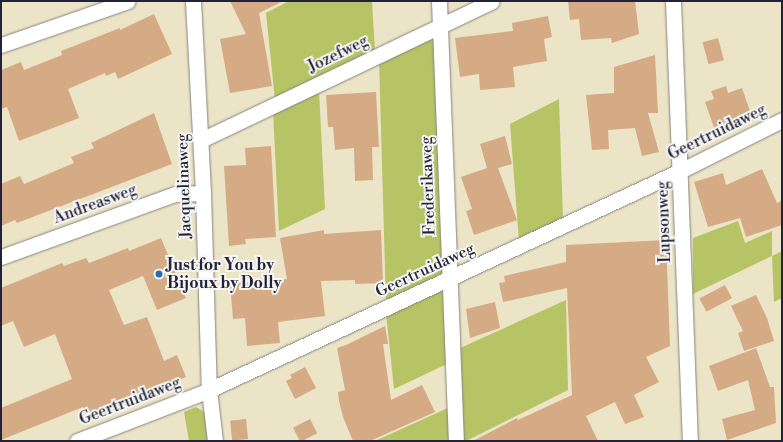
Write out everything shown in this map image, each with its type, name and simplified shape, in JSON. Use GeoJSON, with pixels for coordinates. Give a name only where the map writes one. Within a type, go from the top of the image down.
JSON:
{"type":"FeatureCollection","features":[{"type":"Feature","properties":{"kind":"street"},"geometry":{"type":"LineString","coordinates":[[1,45],[128,1]]}},
{"type":"Feature","properties":{"kind":"street","name":"Jacquelinaweg"},"geometry":{"type":"LineString","coordinates":[[193,1],[201,140],[208,390],[215,441]]}},
{"type":"Feature","properties":{"kind":"street","name":"Frederikaweg"},"geometry":{"type":"LineString","coordinates":[[439,1],[456,441]]}},
{"type":"Feature","properties":{"kind":"street","name":"Jozefweg"},"geometry":{"type":"LineString","coordinates":[[201,140],[492,1]]}},
{"type":"Feature","properties":{"kind":"street","name":"Lupsonweg"},"geometry":{"type":"LineString","coordinates":[[673,1],[690,441]]}},
{"type":"Feature","properties":{"kind":"street","name":"Geertruidaweg"},"geometry":{"type":"LineString","coordinates":[[77,441],[208,390],[680,171],[782,120]]}},
{"type":"Feature","properties":{"kind":"street","name":"Andreasweg"},"geometry":{"type":"LineString","coordinates":[[1,257],[175,194],[203,193]]}},
{"type":"Feature","properties":{"kind":"green space"},"geometry":{"type":"Polygon","coordinates":[[[289,1],[372,1],[375,52],[275,100],[266,13],[289,1]]]}},
{"type":"Feature","properties":{"kind":"green space"},"geometry":{"type":"Polygon","coordinates":[[[436,34],[443,275],[386,303],[379,59],[436,34]]]}},
{"type":"Feature","properties":{"kind":"green space"},"geometry":{"type":"Polygon","coordinates":[[[319,90],[325,209],[279,231],[273,112],[319,90]]]}},
{"type":"Feature","properties":{"kind":"green space"},"geometry":{"type":"Polygon","coordinates":[[[559,99],[563,220],[519,241],[510,124],[559,99]]]}},
{"type":"Feature","properties":{"kind":"green space"},"geometry":{"type":"Polygon","coordinates":[[[738,221],[745,243],[772,231],[772,256],[693,294],[693,238],[738,221]]]}},
{"type":"Feature","properties":{"kind":"green space"},"geometry":{"type":"Polygon","coordinates":[[[782,251],[782,298],[774,302],[772,256],[782,251]]]}},
{"type":"Feature","properties":{"kind":"green space"},"geometry":{"type":"Polygon","coordinates":[[[436,290],[444,293],[449,363],[394,389],[386,313],[436,290]]]}},
{"type":"Feature","properties":{"kind":"green space"},"geometry":{"type":"Polygon","coordinates":[[[566,300],[568,390],[466,441],[461,441],[458,349],[566,300]]]}},
{"type":"Feature","properties":{"kind":"green space"},"geometry":{"type":"Polygon","coordinates":[[[196,407],[206,413],[207,441],[189,441],[184,412],[196,407]]]}},
{"type":"Feature","properties":{"kind":"green space"},"geometry":{"type":"Polygon","coordinates":[[[450,407],[451,441],[375,441],[450,407]]]}},
{"type":"Feature","properties":{"kind":"building"},"geometry":{"type":"Polygon","coordinates":[[[230,1],[283,1],[259,13],[272,86],[230,93],[220,39],[246,34],[230,1]]]}},
{"type":"Feature","properties":{"kind":"building"},"geometry":{"type":"Polygon","coordinates":[[[568,1],[635,1],[639,34],[612,43],[611,38],[581,40],[579,19],[570,20],[568,1]]]}},
{"type":"Feature","properties":{"kind":"building"},"geometry":{"type":"Polygon","coordinates":[[[154,14],[172,54],[118,79],[115,72],[106,76],[105,73],[68,89],[79,118],[19,141],[7,107],[1,109],[1,70],[21,62],[24,70],[62,55],[61,51],[120,28],[120,30],[154,14]]]}},
{"type":"Feature","properties":{"kind":"building"},"geometry":{"type":"Polygon","coordinates":[[[548,16],[552,37],[544,39],[547,61],[513,67],[515,87],[480,90],[479,74],[460,77],[455,38],[513,31],[512,23],[548,16]]]}},
{"type":"Feature","properties":{"kind":"building"},"geometry":{"type":"Polygon","coordinates":[[[718,38],[724,60],[708,64],[703,42],[718,38]]]}},
{"type":"Feature","properties":{"kind":"building"},"geometry":{"type":"Polygon","coordinates":[[[655,55],[658,113],[648,113],[659,152],[642,156],[635,128],[608,130],[609,149],[592,150],[586,95],[614,93],[614,67],[655,55]]]}},
{"type":"Feature","properties":{"kind":"building"},"geometry":{"type":"Polygon","coordinates":[[[726,86],[728,93],[742,88],[752,117],[715,130],[705,102],[714,99],[711,91],[726,86]]]}},
{"type":"Feature","properties":{"kind":"building"},"geometry":{"type":"Polygon","coordinates":[[[376,92],[379,147],[372,147],[373,180],[355,181],[354,148],[335,150],[333,127],[328,127],[326,95],[376,92]]]}},
{"type":"Feature","properties":{"kind":"building"},"geometry":{"type":"Polygon","coordinates":[[[154,113],[172,164],[17,223],[15,220],[1,226],[1,184],[20,176],[24,184],[74,163],[71,157],[94,148],[91,143],[154,113]]]}},
{"type":"Feature","properties":{"kind":"building"},"geometry":{"type":"Polygon","coordinates":[[[505,136],[512,164],[498,168],[517,220],[474,235],[466,211],[472,209],[461,177],[487,168],[480,144],[505,136]]]}},
{"type":"Feature","properties":{"kind":"building"},"geometry":{"type":"Polygon","coordinates":[[[271,146],[276,237],[245,239],[246,244],[229,246],[224,166],[246,165],[245,148],[271,146]]]}},
{"type":"Feature","properties":{"kind":"building"},"geometry":{"type":"Polygon","coordinates":[[[762,169],[777,203],[782,200],[782,225],[746,237],[740,218],[708,227],[694,182],[723,173],[726,185],[762,169]]]}},
{"type":"Feature","properties":{"kind":"building"},"geometry":{"type":"Polygon","coordinates":[[[324,230],[324,234],[381,230],[383,283],[355,284],[355,280],[321,281],[325,316],[278,322],[280,343],[247,346],[245,318],[233,319],[230,284],[287,279],[280,238],[324,230]]]}},
{"type":"Feature","properties":{"kind":"building"},"geometry":{"type":"Polygon","coordinates":[[[161,238],[186,298],[157,310],[143,276],[109,290],[124,325],[147,317],[164,361],[177,355],[186,377],[87,417],[83,407],[1,440],[1,408],[72,379],[55,334],[24,347],[13,321],[1,326],[1,288],[62,263],[64,266],[86,258],[89,263],[128,248],[129,251],[161,238]]]}},
{"type":"Feature","properties":{"kind":"building"},"geometry":{"type":"Polygon","coordinates":[[[666,240],[670,346],[646,357],[659,382],[634,395],[644,417],[625,424],[615,402],[586,416],[598,441],[473,441],[517,418],[518,420],[572,395],[567,288],[503,302],[499,283],[505,282],[504,276],[566,262],[566,245],[666,240]]]}},
{"type":"Feature","properties":{"kind":"building"},"geometry":{"type":"Polygon","coordinates":[[[725,285],[732,298],[706,312],[699,299],[725,285]]]}},
{"type":"Feature","properties":{"kind":"building"},"geometry":{"type":"Polygon","coordinates":[[[756,295],[767,318],[774,341],[744,351],[738,333],[743,331],[731,306],[756,295]]]}},
{"type":"Feature","properties":{"kind":"building"},"geometry":{"type":"Polygon","coordinates":[[[495,302],[500,328],[470,338],[466,309],[495,302]]]}},
{"type":"Feature","properties":{"kind":"building"},"geometry":{"type":"Polygon","coordinates":[[[385,326],[388,344],[383,344],[391,400],[422,385],[435,412],[370,441],[353,441],[343,417],[339,401],[338,392],[345,390],[337,348],[385,326]]]}},
{"type":"Feature","properties":{"kind":"building"},"geometry":{"type":"Polygon","coordinates":[[[756,348],[770,387],[774,387],[776,423],[727,440],[722,419],[755,410],[748,380],[718,391],[709,366],[756,348]]]}},
{"type":"Feature","properties":{"kind":"building"},"geometry":{"type":"Polygon","coordinates":[[[305,367],[316,388],[295,399],[286,381],[292,378],[290,375],[305,367]]]}},
{"type":"Feature","properties":{"kind":"building"},"geometry":{"type":"Polygon","coordinates":[[[246,419],[248,439],[232,441],[230,421],[246,419]]]}},
{"type":"Feature","properties":{"kind":"building"},"geometry":{"type":"Polygon","coordinates":[[[310,419],[317,433],[300,441],[293,428],[310,419]]]}},
{"type":"Feature","properties":{"kind":"place","name":"Just for You by Bijoux by Dolly"},"geometry":{"type":"Point","coordinates":[159,274]}}]}
